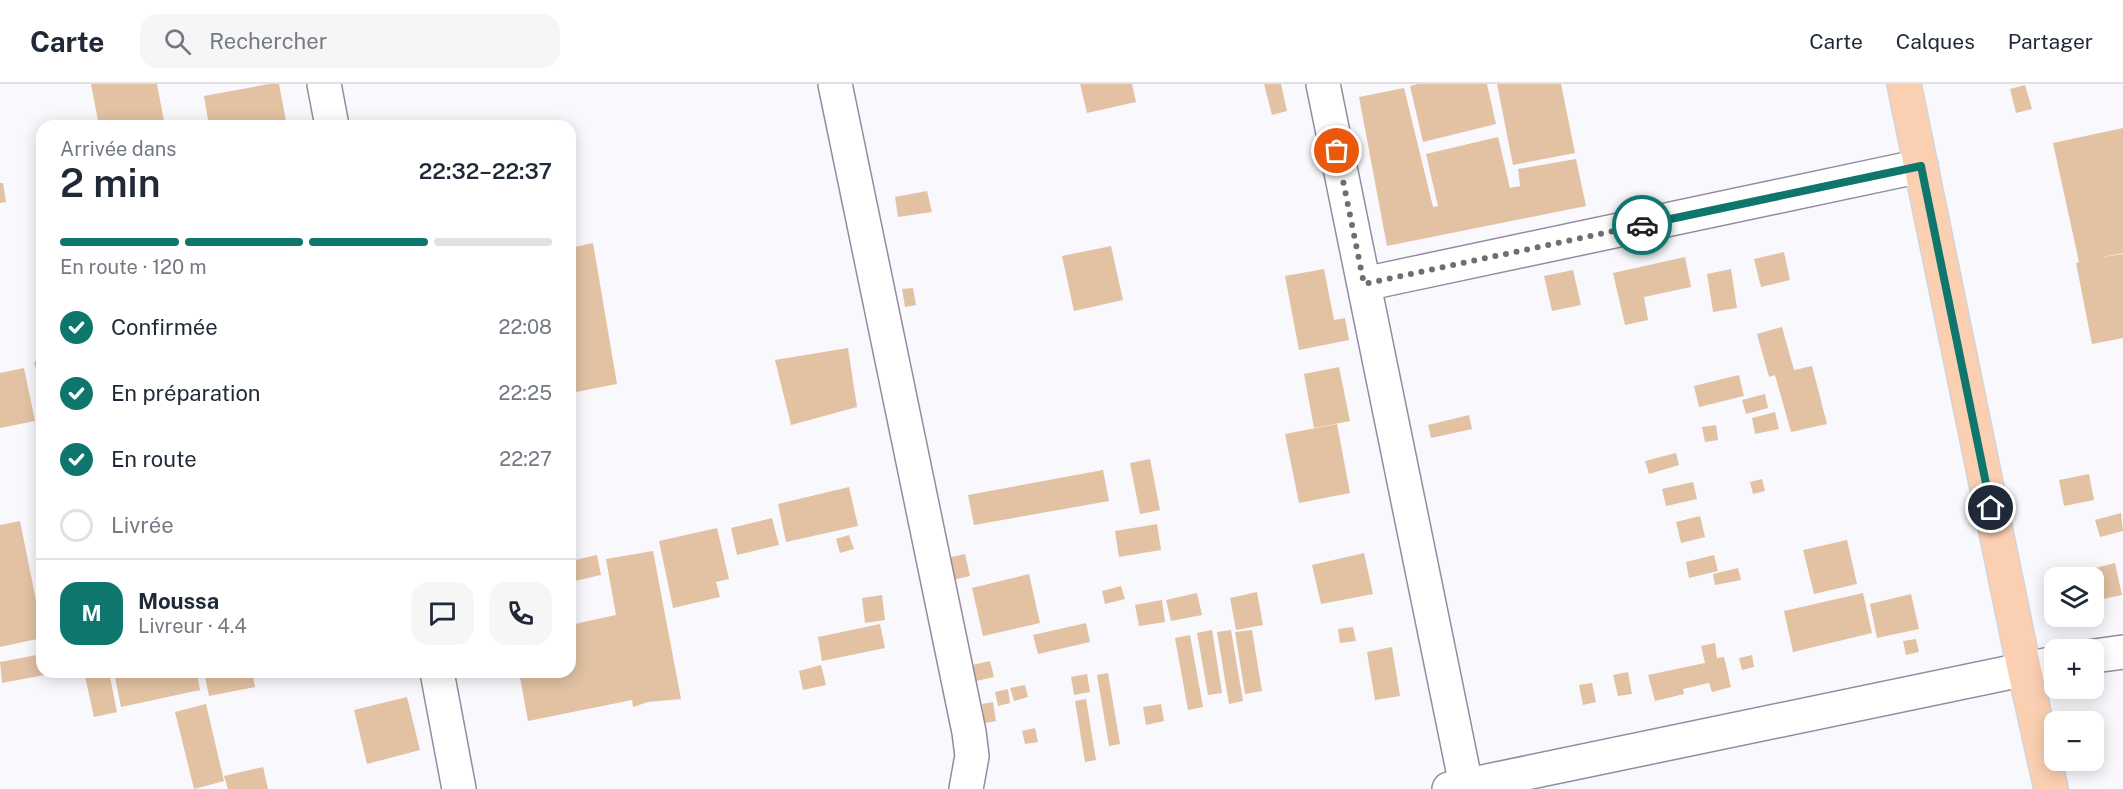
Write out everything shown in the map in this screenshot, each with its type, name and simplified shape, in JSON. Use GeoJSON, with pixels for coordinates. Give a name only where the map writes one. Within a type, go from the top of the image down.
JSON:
{"type":"FeatureCollection","features":[{"type":"Feature","properties":{"kind":"main road"},"geometry":{"type":"LineString","coordinates":[[1904,84],[1921,166],[2039,665],[2051,789]]}},
{"type":"Feature","properties":{"kind":"street"},"geometry":{"type":"LineString","coordinates":[[324,84],[331,120]]}},
{"type":"Feature","properties":{"kind":"street"},"geometry":{"type":"LineString","coordinates":[[835,84],[969,732],[972,756],[966,789]]}},
{"type":"Feature","properties":{"kind":"street"},"geometry":{"type":"LineString","coordinates":[[1323,84],[1364,284],[1457,787],[2039,665]]}},
{"type":"Feature","properties":{"kind":"street"},"geometry":{"type":"LineString","coordinates":[[1364,284],[1921,166]]}},
{"type":"Feature","properties":{"kind":"street"},"geometry":{"type":"LineString","coordinates":[[2104,655],[2123,652]]}},
{"type":"Feature","properties":{"kind":"street"},"geometry":{"type":"LineString","coordinates":[[438,678],[459,789]]}},
{"type":"Feature","properties":{"kind":"building"},"geometry":{"type":"Polygon","coordinates":[[[91,84],[157,84],[164,120],[98,120],[91,84]]]}},
{"type":"Feature","properties":{"kind":"building"},"geometry":{"type":"Polygon","coordinates":[[[279,84],[286,120],[208,120],[204,96],[279,84]]]}},
{"type":"Feature","properties":{"kind":"building"},"geometry":{"type":"Polygon","coordinates":[[[1080,84],[1132,84],[1136,102],[1087,113],[1080,84]]]}},
{"type":"Feature","properties":{"kind":"building"},"geometry":{"type":"Polygon","coordinates":[[[1264,84],[1281,84],[1287,111],[1272,115],[1264,84]]]}},
{"type":"Feature","properties":{"kind":"building"},"geometry":{"type":"Polygon","coordinates":[[[1487,84],[1496,124],[1423,142],[1410,86],[1487,84]]]}},
{"type":"Feature","properties":{"kind":"building"},"geometry":{"type":"Polygon","coordinates":[[[1497,84],[1561,84],[1575,153],[1513,165],[1497,84]]]}},
{"type":"Feature","properties":{"kind":"building"},"geometry":{"type":"Polygon","coordinates":[[[2025,85],[2032,109],[2016,113],[2010,89],[2025,85]]]}},
{"type":"Feature","properties":{"kind":"building"},"geometry":{"type":"Polygon","coordinates":[[[1404,88],[1433,207],[1438,206],[1426,154],[1498,137],[1510,188],[1520,186],[1518,169],[1576,159],[1586,206],[1387,246],[1359,97],[1404,88]]]}},
{"type":"Feature","properties":{"kind":"building"},"geometry":{"type":"Polygon","coordinates":[[[2123,128],[2123,253],[2103,257],[2123,254],[2123,338],[2092,344],[2076,263],[2079,262],[2053,143],[2123,128]]]}},
{"type":"Feature","properties":{"kind":"building"},"geometry":{"type":"Polygon","coordinates":[[[0,183],[3,183],[6,202],[0,203],[0,183]]]}},
{"type":"Feature","properties":{"kind":"building"},"geometry":{"type":"Polygon","coordinates":[[[927,191],[932,212],[898,217],[895,197],[927,191]]]}},
{"type":"Feature","properties":{"kind":"building"},"geometry":{"type":"Polygon","coordinates":[[[593,243],[617,384],[576,392],[576,247],[593,243]]]}},
{"type":"Feature","properties":{"kind":"building"},"geometry":{"type":"Polygon","coordinates":[[[1111,246],[1123,300],[1074,311],[1062,256],[1111,246]]]}},
{"type":"Feature","properties":{"kind":"building"},"geometry":{"type":"Polygon","coordinates":[[[1784,252],[1790,280],[1761,287],[1754,259],[1784,252]]]}},
{"type":"Feature","properties":{"kind":"building"},"geometry":{"type":"Polygon","coordinates":[[[1685,257],[1691,287],[1644,297],[1648,320],[1625,325],[1613,273],[1685,257]]]}},
{"type":"Feature","properties":{"kind":"building"},"geometry":{"type":"Polygon","coordinates":[[[1324,269],[1334,320],[1345,318],[1349,340],[1299,350],[1285,276],[1324,269]]]}},
{"type":"Feature","properties":{"kind":"building"},"geometry":{"type":"Polygon","coordinates":[[[1731,269],[1737,308],[1713,312],[1707,274],[1731,269]]]}},
{"type":"Feature","properties":{"kind":"building"},"geometry":{"type":"Polygon","coordinates":[[[1573,270],[1581,305],[1552,311],[1544,276],[1573,270]]]}},
{"type":"Feature","properties":{"kind":"building"},"geometry":{"type":"Polygon","coordinates":[[[913,288],[916,305],[905,307],[902,289],[913,288]]]}},
{"type":"Feature","properties":{"kind":"building"},"geometry":{"type":"Polygon","coordinates":[[[1782,327],[1794,370],[1812,366],[1827,424],[1791,432],[1775,375],[1769,377],[1757,334],[1782,327]]]}},
{"type":"Feature","properties":{"kind":"building"},"geometry":{"type":"Polygon","coordinates":[[[848,348],[857,407],[791,425],[775,360],[848,348]]]}},
{"type":"Feature","properties":{"kind":"building"},"geometry":{"type":"Polygon","coordinates":[[[1339,367],[1350,421],[1314,428],[1304,374],[1339,367]]]}},
{"type":"Feature","properties":{"kind":"building"},"geometry":{"type":"Polygon","coordinates":[[[24,368],[35,421],[0,428],[0,373],[24,368]]]}},
{"type":"Feature","properties":{"kind":"building"},"geometry":{"type":"Polygon","coordinates":[[[1739,375],[1744,396],[1699,407],[1694,386],[1739,375]]]}},
{"type":"Feature","properties":{"kind":"building"},"geometry":{"type":"Polygon","coordinates":[[[1765,394],[1768,408],[1746,414],[1742,400],[1765,394]]]}},
{"type":"Feature","properties":{"kind":"building"},"geometry":{"type":"Polygon","coordinates":[[[1775,412],[1779,429],[1755,434],[1752,418],[1775,412]]]}},
{"type":"Feature","properties":{"kind":"building"},"geometry":{"type":"Polygon","coordinates":[[[1469,415],[1472,429],[1431,438],[1428,425],[1469,415]]]}},
{"type":"Feature","properties":{"kind":"building"},"geometry":{"type":"Polygon","coordinates":[[[1337,424],[1350,493],[1299,503],[1285,434],[1337,424]]]}},
{"type":"Feature","properties":{"kind":"building"},"geometry":{"type":"Polygon","coordinates":[[[1716,425],[1718,440],[1705,442],[1702,427],[1716,425]]]}},
{"type":"Feature","properties":{"kind":"building"},"geometry":{"type":"Polygon","coordinates":[[[1676,453],[1679,465],[1649,474],[1645,461],[1676,453]]]}},
{"type":"Feature","properties":{"kind":"building"},"geometry":{"type":"Polygon","coordinates":[[[1150,459],[1160,510],[1140,514],[1130,463],[1150,459]]]}},
{"type":"Feature","properties":{"kind":"building"},"geometry":{"type":"Polygon","coordinates":[[[1103,470],[1109,501],[974,525],[968,495],[1103,470]]]}},
{"type":"Feature","properties":{"kind":"building"},"geometry":{"type":"Polygon","coordinates":[[[2089,474],[2094,500],[2064,506],[2059,480],[2089,474]]]}},
{"type":"Feature","properties":{"kind":"building"},"geometry":{"type":"Polygon","coordinates":[[[1762,479],[1765,491],[1753,494],[1750,482],[1762,479]]]}},
{"type":"Feature","properties":{"kind":"building"},"geometry":{"type":"Polygon","coordinates":[[[1693,482],[1697,499],[1666,506],[1662,489],[1693,482]]]}},
{"type":"Feature","properties":{"kind":"building"},"geometry":{"type":"Polygon","coordinates":[[[849,487],[858,526],[786,542],[778,504],[849,487]]]}},
{"type":"Feature","properties":{"kind":"building"},"geometry":{"type":"Polygon","coordinates":[[[2121,513],[2123,531],[2100,537],[2095,520],[2121,513]]]}},
{"type":"Feature","properties":{"kind":"building"},"geometry":{"type":"Polygon","coordinates":[[[1700,516],[1705,537],[1681,543],[1676,522],[1700,516]]]}},
{"type":"Feature","properties":{"kind":"building"},"geometry":{"type":"Polygon","coordinates":[[[772,518],[779,545],[737,555],[731,528],[772,518]]]}},
{"type":"Feature","properties":{"kind":"building"},"geometry":{"type":"Polygon","coordinates":[[[20,521],[36,600],[36,639],[0,647],[0,525],[20,521]]]}},
{"type":"Feature","properties":{"kind":"building"},"geometry":{"type":"Polygon","coordinates":[[[1157,524],[1161,550],[1119,557],[1115,531],[1157,524]]]}},
{"type":"Feature","properties":{"kind":"building"},"geometry":{"type":"Polygon","coordinates":[[[717,528],[729,579],[716,582],[720,597],[673,608],[659,541],[717,528]]]}},
{"type":"Feature","properties":{"kind":"building"},"geometry":{"type":"Polygon","coordinates":[[[849,535],[854,549],[840,553],[836,539],[849,535]]]}},
{"type":"Feature","properties":{"kind":"building"},"geometry":{"type":"Polygon","coordinates":[[[1847,540],[1857,584],[1814,594],[1803,550],[1847,540]]]}},
{"type":"Feature","properties":{"kind":"building"},"geometry":{"type":"Polygon","coordinates":[[[653,551],[681,699],[648,702],[633,707],[632,700],[528,721],[520,678],[576,678],[576,624],[616,615],[606,559],[653,551]]]}},
{"type":"Feature","properties":{"kind":"building"},"geometry":{"type":"Polygon","coordinates":[[[1364,553],[1373,594],[1321,604],[1312,565],[1364,553]]]}},
{"type":"Feature","properties":{"kind":"building"},"geometry":{"type":"Polygon","coordinates":[[[965,554],[970,576],[952,580],[947,558],[965,554]]]}},
{"type":"Feature","properties":{"kind":"building"},"geometry":{"type":"Polygon","coordinates":[[[597,555],[601,575],[576,581],[576,560],[597,555]]]}},
{"type":"Feature","properties":{"kind":"building"},"geometry":{"type":"Polygon","coordinates":[[[1714,555],[1718,571],[1689,578],[1686,562],[1714,555]]]}},
{"type":"Feature","properties":{"kind":"building"},"geometry":{"type":"Polygon","coordinates":[[[2115,563],[2122,595],[2104,599],[2104,567],[2099,567],[2115,563]]]}},
{"type":"Feature","properties":{"kind":"building"},"geometry":{"type":"Polygon","coordinates":[[[1738,568],[1741,580],[1715,585],[1713,574],[1738,568]]]}},
{"type":"Feature","properties":{"kind":"building"},"geometry":{"type":"Polygon","coordinates":[[[1029,574],[1040,623],[983,636],[972,588],[1029,574]]]}},
{"type":"Feature","properties":{"kind":"building"},"geometry":{"type":"Polygon","coordinates":[[[1121,586],[1125,599],[1105,604],[1102,591],[1121,586]]]}},
{"type":"Feature","properties":{"kind":"building"},"geometry":{"type":"Polygon","coordinates":[[[1257,592],[1263,625],[1236,630],[1230,598],[1257,592]]]}},
{"type":"Feature","properties":{"kind":"building"},"geometry":{"type":"Polygon","coordinates":[[[1197,593],[1202,615],[1171,621],[1166,600],[1197,593]]]}},
{"type":"Feature","properties":{"kind":"building"},"geometry":{"type":"Polygon","coordinates":[[[1863,593],[1872,633],[1793,652],[1784,611],[1863,593]]]}},
{"type":"Feature","properties":{"kind":"building"},"geometry":{"type":"Polygon","coordinates":[[[1911,594],[1919,629],[1877,638],[1870,604],[1911,594]]]}},
{"type":"Feature","properties":{"kind":"building"},"geometry":{"type":"Polygon","coordinates":[[[882,595],[885,620],[865,623],[862,598],[882,595]]]}},
{"type":"Feature","properties":{"kind":"building"},"geometry":{"type":"Polygon","coordinates":[[[1162,600],[1165,622],[1139,626],[1135,605],[1162,600]]]}},
{"type":"Feature","properties":{"kind":"building"},"geometry":{"type":"Polygon","coordinates":[[[1086,623],[1090,642],[1038,654],[1033,635],[1086,623]]]}},
{"type":"Feature","properties":{"kind":"building"},"geometry":{"type":"Polygon","coordinates":[[[880,624],[885,648],[822,661],[818,637],[880,624]]]}},
{"type":"Feature","properties":{"kind":"building"},"geometry":{"type":"Polygon","coordinates":[[[1353,627],[1356,641],[1340,643],[1338,629],[1353,627]]]}},
{"type":"Feature","properties":{"kind":"building"},"geometry":{"type":"Polygon","coordinates":[[[1212,630],[1222,693],[1208,695],[1197,633],[1212,630]]]}},
{"type":"Feature","properties":{"kind":"building"},"geometry":{"type":"Polygon","coordinates":[[[1231,630],[1243,701],[1229,704],[1217,632],[1231,630]]]}},
{"type":"Feature","properties":{"kind":"building"},"geometry":{"type":"Polygon","coordinates":[[[1252,630],[1262,691],[1245,694],[1235,632],[1252,630]]]}},
{"type":"Feature","properties":{"kind":"building"},"geometry":{"type":"Polygon","coordinates":[[[1190,635],[1203,707],[1188,710],[1175,638],[1190,635]]]}},
{"type":"Feature","properties":{"kind":"building"},"geometry":{"type":"Polygon","coordinates":[[[1916,639],[1919,652],[1906,655],[1903,641],[1916,639]]]}},
{"type":"Feature","properties":{"kind":"building"},"geometry":{"type":"Polygon","coordinates":[[[1715,643],[1717,658],[1724,657],[1731,687],[1712,692],[1709,683],[1683,689],[1684,694],[1655,701],[1648,675],[1705,663],[1701,646],[1715,643]]]}},
{"type":"Feature","properties":{"kind":"building"},"geometry":{"type":"Polygon","coordinates":[[[1392,647],[1400,696],[1375,700],[1367,652],[1392,647]]]}},
{"type":"Feature","properties":{"kind":"building"},"geometry":{"type":"Polygon","coordinates":[[[36,655],[36,677],[2,683],[0,662],[36,655]]]}},
{"type":"Feature","properties":{"kind":"building"},"geometry":{"type":"Polygon","coordinates":[[[1752,655],[1754,667],[1742,670],[1739,658],[1752,655]]]}},
{"type":"Feature","properties":{"kind":"building"},"geometry":{"type":"Polygon","coordinates":[[[990,661],[994,677],[976,681],[972,665],[990,661]]]}},
{"type":"Feature","properties":{"kind":"building"},"geometry":{"type":"Polygon","coordinates":[[[821,665],[826,685],[803,690],[799,671],[821,665]]]}},
{"type":"Feature","properties":{"kind":"building"},"geometry":{"type":"Polygon","coordinates":[[[1628,672],[1632,694],[1618,696],[1613,675],[1628,672]]]}},
{"type":"Feature","properties":{"kind":"building"},"geometry":{"type":"Polygon","coordinates":[[[1108,673],[1120,744],[1109,746],[1097,675],[1108,673]]]}},
{"type":"Feature","properties":{"kind":"building"},"geometry":{"type":"Polygon","coordinates":[[[1087,674],[1090,692],[1074,695],[1071,677],[1087,674]]]}},
{"type":"Feature","properties":{"kind":"building"},"geometry":{"type":"Polygon","coordinates":[[[85,678],[110,678],[117,712],[94,717],[85,678]]]}},
{"type":"Feature","properties":{"kind":"building"},"geometry":{"type":"Polygon","coordinates":[[[115,678],[198,678],[200,690],[121,707],[115,678]]]}},
{"type":"Feature","properties":{"kind":"building"},"geometry":{"type":"Polygon","coordinates":[[[205,678],[253,678],[255,687],[209,696],[205,678]]]}},
{"type":"Feature","properties":{"kind":"building"},"geometry":{"type":"Polygon","coordinates":[[[1592,683],[1596,702],[1583,705],[1579,685],[1592,683]]]}},
{"type":"Feature","properties":{"kind":"building"},"geometry":{"type":"Polygon","coordinates":[[[1025,685],[1028,697],[1014,701],[1010,688],[1025,685]]]}},
{"type":"Feature","properties":{"kind":"building"},"geometry":{"type":"Polygon","coordinates":[[[1008,689],[1010,703],[998,706],[995,692],[1008,689]]]}},
{"type":"Feature","properties":{"kind":"building"},"geometry":{"type":"Polygon","coordinates":[[[407,697],[420,750],[367,764],[354,710],[407,697]]]}},
{"type":"Feature","properties":{"kind":"building"},"geometry":{"type":"Polygon","coordinates":[[[1086,699],[1096,760],[1085,762],[1075,701],[1086,699]]]}},
{"type":"Feature","properties":{"kind":"building"},"geometry":{"type":"Polygon","coordinates":[[[993,702],[996,721],[985,723],[982,704],[993,702]]]}},
{"type":"Feature","properties":{"kind":"building"},"geometry":{"type":"Polygon","coordinates":[[[206,704],[224,781],[194,789],[175,712],[206,704]]]}},
{"type":"Feature","properties":{"kind":"building"},"geometry":{"type":"Polygon","coordinates":[[[1161,704],[1164,721],[1146,725],[1143,707],[1161,704]]]}},
{"type":"Feature","properties":{"kind":"building"},"geometry":{"type":"Polygon","coordinates":[[[1035,728],[1038,742],[1025,744],[1022,731],[1035,728]]]}},
{"type":"Feature","properties":{"kind":"building"},"geometry":{"type":"Polygon","coordinates":[[[263,767],[268,789],[228,789],[224,776],[263,767]]]}},
{"type":"Feature","properties":{"kind":"way so far"},"geometry":{"type":"LineString","coordinates":[[1337,151],[1364,284],[1642,225]]}},
{"type":"Feature","properties":{"kind":"route"},"geometry":{"type":"LineString","coordinates":[[1642,225],[1921,166],[1991,508]]}}]}
